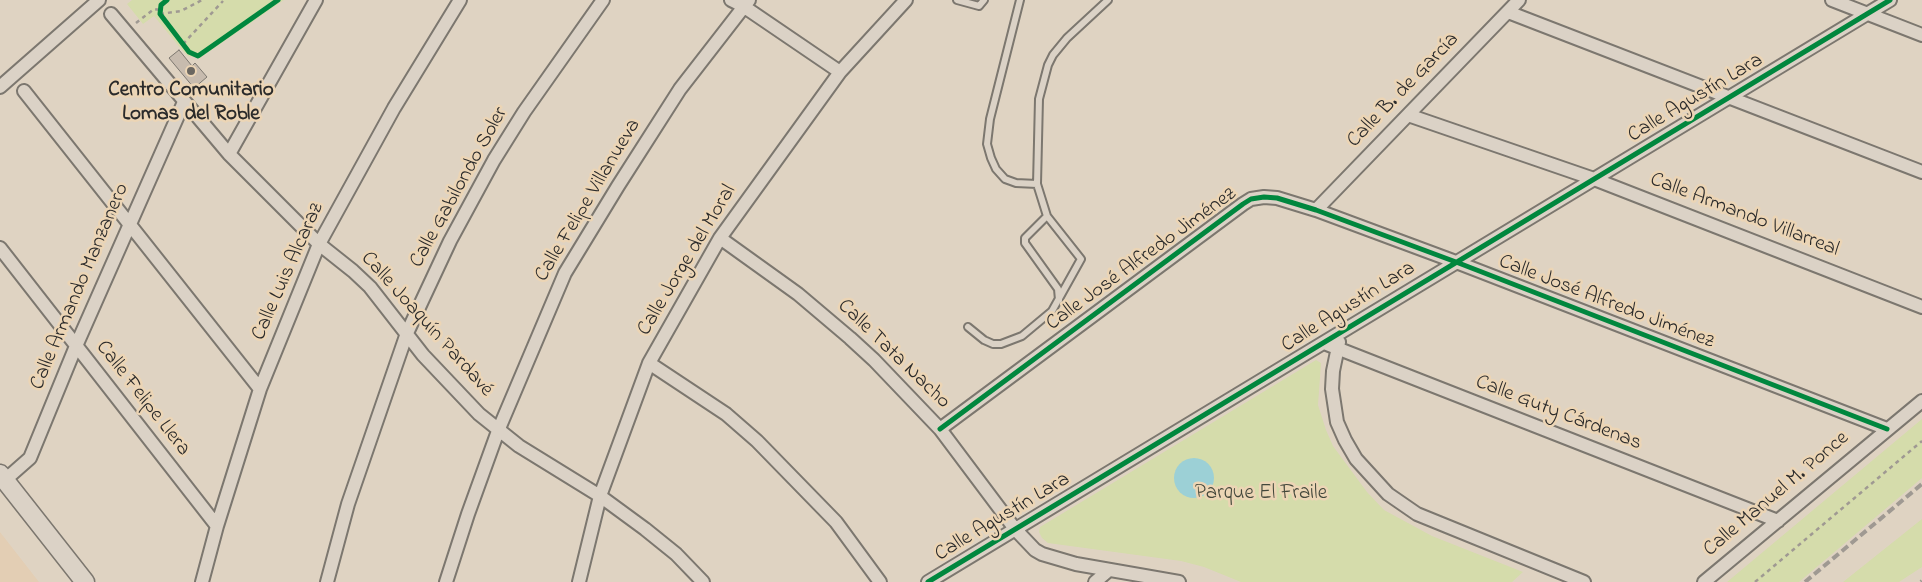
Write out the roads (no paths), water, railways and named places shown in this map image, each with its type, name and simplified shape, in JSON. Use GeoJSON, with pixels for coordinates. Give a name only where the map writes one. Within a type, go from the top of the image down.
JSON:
{"type":"FeatureCollection","features":[{"type":"Feature","properties":{"kind":"main road"},"geometry":{"type":"LineString","coordinates":[[2,477],[85,582]]}},
{"type":"Feature","properties":{"kind":"street"},"geometry":{"type":"LineString","coordinates":[[0,87],[99,0]]}},
{"type":"Feature","properties":{"kind":"street"},"geometry":{"type":"LineString","coordinates":[[229,154],[316,0]]}},
{"type":"Feature","properties":{"kind":"street","name":"Calle Luis Alcaraz"},"geometry":{"type":"LineString","coordinates":[[202,582],[217,526],[260,389],[319,244],[394,108],[460,0]]}},
{"type":"Feature","properties":{"kind":"street","name":"Calle Gabilondo Soler"},"geometry":{"type":"LineString","coordinates":[[327,582],[348,504],[407,334],[450,241],[494,160],[524,112],[603,0]]}},
{"type":"Feature","properties":{"kind":"street"},"geometry":{"type":"LineString","coordinates":[[731,0],[746,3],[840,72]]}},
{"type":"Feature","properties":{"kind":"street","name":"Calle Jorge del Moral"},"geometry":{"type":"LineString","coordinates":[[579,582],[600,496],[649,363],[720,238],[840,72],[906,0]]}},
{"type":"Feature","properties":{"kind":"street","name":"Calle B. de García"},"geometry":{"type":"LineString","coordinates":[[1316,210],[1520,0]]}},
{"type":"Feature","properties":{"kind":"street"},"geometry":{"type":"LineString","coordinates":[[1832,0],[1922,35]]}},
{"type":"Feature","properties":{"kind":"street","name":"Calle Agustín Lara"},"geometry":{"type":"LineString","coordinates":[[928,582],[1890,0]]}},
{"type":"Feature","properties":{"kind":"street","name":"Calle Felipe Villanueva"},"geometry":{"type":"LineString","coordinates":[[446,582],[498,431],[565,273],[680,89],[746,3]]}},
{"type":"Feature","properties":{"kind":"street"},"geometry":{"type":"LineString","coordinates":[[1508,12],[1922,172]]}},
{"type":"Feature","properties":{"kind":"street","name":"Calle Joaquín Pardavé"},"geometry":{"type":"LineString","coordinates":[[112,14],[229,154],[319,244],[370,287],[423,355],[451,386],[498,431],[600,496],[676,554],[703,582]]}},
{"type":"Feature","properties":{"kind":"street"},"geometry":{"type":"LineString","coordinates":[[24,91],[260,389]]}},
{"type":"Feature","properties":{"kind":"street","name":"Calle Armando Manzanero"},"geometry":{"type":"LineString","coordinates":[[2,477],[30,458],[76,346],[184,102]]}},
{"type":"Feature","properties":{"kind":"street","name":"Calle Armando Villarreal"},"geometry":{"type":"LineString","coordinates":[[1408,115],[1594,179],[1922,307]]}},
{"type":"Feature","properties":{"kind":"street","name":"Calle José Alfredo Jiménez"},"geometry":{"type":"LineString","coordinates":[[940,429],[1251,199],[1259,197],[1277,198],[1316,210],[1888,429]]}},
{"type":"Feature","properties":{"kind":"street","name":"Calle Tata Nacho"},"geometry":{"type":"LineString","coordinates":[[720,238],[798,294],[874,360],[940,429],[1015,529],[1042,554],[1076,564],[1179,582]]}},
{"type":"Feature","properties":{"kind":"street","name":"Calle Felipe Llera"},"geometry":{"type":"LineString","coordinates":[[0,248],[217,526]]}},
{"type":"Feature","properties":{"kind":"street"},"geometry":{"type":"LineString","coordinates":[[1341,333],[1332,389],[1337,422],[1356,459],[1388,494],[1417,514],[1584,582]]}},
{"type":"Feature","properties":{"kind":"street","name":"Calle Guty Cárdenas"},"geometry":{"type":"LineString","coordinates":[[1324,344],[1778,521]]}},
{"type":"Feature","properties":{"kind":"street"},"geometry":{"type":"LineString","coordinates":[[649,363],[726,414],[757,441],[836,522],[880,582]]}},
{"type":"Feature","properties":{"kind":"street","name":"Calle Manuel M. Ponce"},"geometry":{"type":"LineString","coordinates":[[1704,582],[1922,400]]}},
{"type":"Feature","properties":{"kind":"street"},"geometry":{"type":"LineString","coordinates":[[1095,582],[1110,570]]}},
{"type":"Feature","properties":{"kind":"lane"},"geometry":{"type":"LineString","coordinates":[[957,0],[979,6],[984,0]]}},
{"type":"Feature","properties":{"kind":"lane"},"geometry":{"type":"LineString","coordinates":[[1020,0],[990,119],[987,144],[996,169],[1005,179],[1037,184]]}},
{"type":"Feature","properties":{"kind":"lane"},"geometry":{"type":"LineString","coordinates":[[968,327],[984,340],[993,344],[1011,342],[1022,336],[1052,311],[1081,259],[1047,216],[1037,184],[1039,105],[1048,65],[1053,55],[1067,38],[1108,0]]}},
{"type":"Feature","properties":{"kind":"lane"},"geometry":{"type":"LineString","coordinates":[[1047,216],[1025,238],[1025,243],[1058,289],[1059,300]]}},
{"type":"Feature","properties":{"kind":"water"},"geometry":{"type":"Polygon","coordinates":[[[1198,458],[1205,461],[1211,467],[1214,478],[1213,486],[1205,495],[1198,498],[1190,498],[1183,495],[1175,486],[1174,474],[1177,467],[1186,459],[1198,458]]]}},
{"type":"Feature","properties":{"kind":"railway"},"geometry":{"type":"LineString","coordinates":[[1805,582],[1922,484]]}},
{"type":"Feature","properties":{"kind":"place","name":"Centro Comunitario Lomas del Roble"},"geometry":{"type":"Point","coordinates":[191,71]}},
{"type":"Feature","properties":{"kind":"park label","name":"Parque El Fraile"},"geometry":{"type":"Point","coordinates":[1261,495]}}]}
